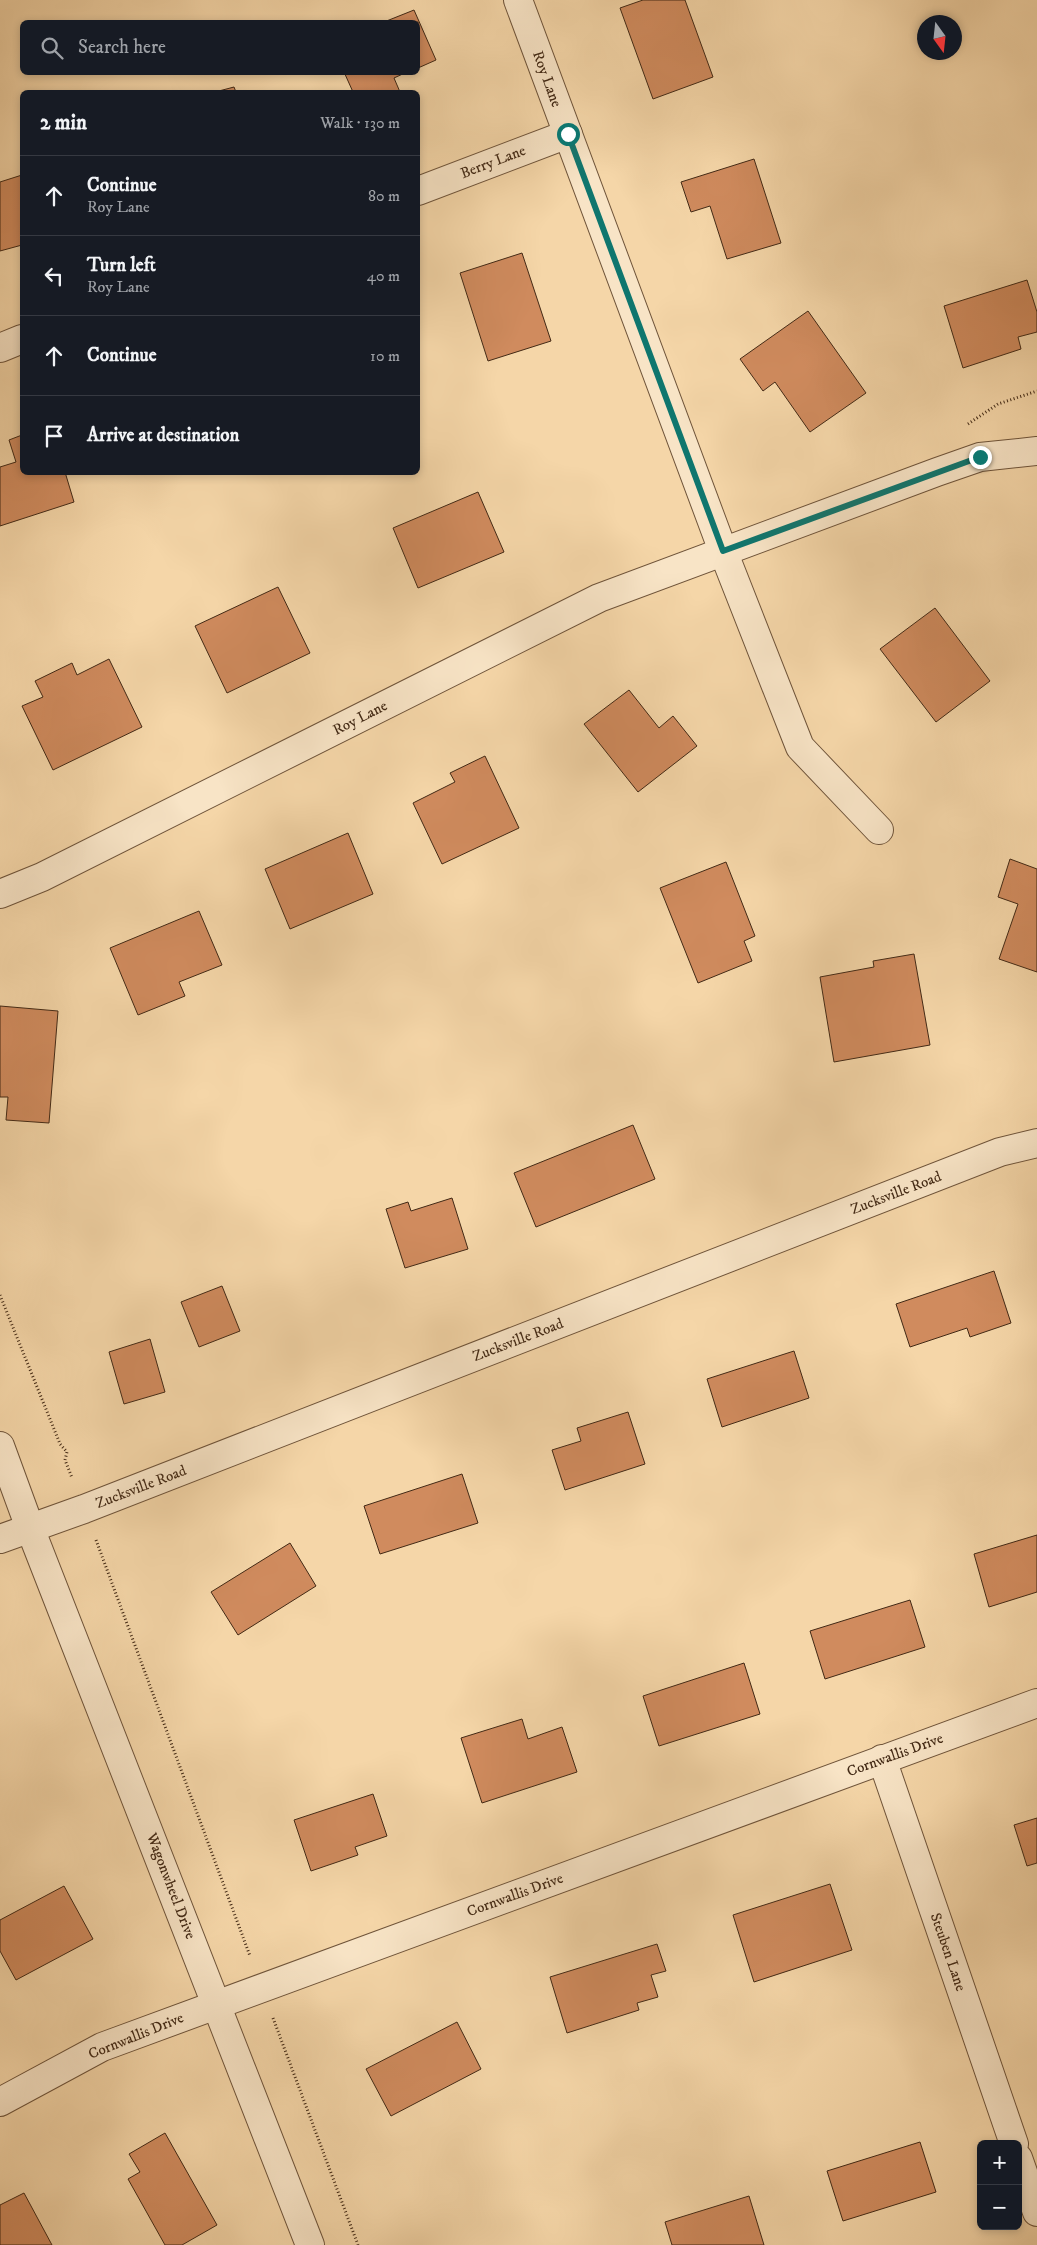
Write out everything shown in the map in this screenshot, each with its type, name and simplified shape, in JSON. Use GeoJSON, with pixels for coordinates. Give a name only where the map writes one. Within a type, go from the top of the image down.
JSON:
{"type":"FeatureCollection","features":[{"type":"Feature","properties":{"kind":"street","name":"Roy Lane"},"geometry":{"type":"LineString","coordinates":[[518,0],[723,551]]}},
{"type":"Feature","properties":{"kind":"street","name":"Berry Lane"},"geometry":{"type":"LineString","coordinates":[[420,190],[568,134]]}},
{"type":"Feature","properties":{"kind":"street"},"geometry":{"type":"LineString","coordinates":[[0,348],[20,340]]}},
{"type":"Feature","properties":{"kind":"street","name":"Roy Lane"},"geometry":{"type":"LineString","coordinates":[[0,894],[42,877],[599,598],[980,457],[1037,451]]}},
{"type":"Feature","properties":{"kind":"street"},"geometry":{"type":"LineString","coordinates":[[723,551],[800,747],[879,830]]}},
{"type":"Feature","properties":{"kind":"street","name":"Zucksville Road"},"geometry":{"type":"LineString","coordinates":[[0,1539],[84,1509],[991,1156],[1037,1142]]}},
{"type":"Feature","properties":{"kind":"street","name":"Wagonwheel Drive"},"geometry":{"type":"LineString","coordinates":[[0,1446],[30,1528],[310,2245]]}},
{"type":"Feature","properties":{"kind":"street","name":"Cornwallis Drive"},"geometry":{"type":"LineString","coordinates":[[0,2102],[102,2047],[1037,1703]]}},
{"type":"Feature","properties":{"kind":"street","name":"Steuben Lane"},"geometry":{"type":"LineString","coordinates":[[882,1759],[1013,2140]]}},
{"type":"Feature","properties":{"kind":"street"},"geometry":{"type":"LineString","coordinates":[[1022,2169],[1037,2212]]}},
{"type":"Feature","properties":{"kind":"path"},"geometry":{"type":"LineString","coordinates":[[962,428],[998,404],[1037,391]]}},
{"type":"Feature","properties":{"kind":"path"},"geometry":{"type":"LineString","coordinates":[[0,1295],[60,1444],[67,1452],[65,1460]]}},
{"type":"Feature","properties":{"kind":"path"},"geometry":{"type":"LineString","coordinates":[[104,1560],[246,1943]]}},
{"type":"Feature","properties":{"kind":"path"},"geometry":{"type":"LineString","coordinates":[[282,2040],[358,2245]]}},
{"type":"Feature","properties":{"kind":"building"},"geometry":{"type":"Polygon","coordinates":[[[643,0],[685,0],[713,77],[653,99],[620,8],[643,0]]]}},
{"type":"Feature","properties":{"kind":"building"},"geometry":{"type":"Polygon","coordinates":[[[414,10],[418,20],[389,20],[414,10]]]}},
{"type":"Feature","properties":{"kind":"building"},"geometry":{"type":"Polygon","coordinates":[[[420,24],[436,60],[420,67],[420,24]]]}},
{"type":"Feature","properties":{"kind":"building"},"geometry":{"type":"Polygon","coordinates":[[[345,75],[400,75],[394,78],[399,90],[352,90],[345,75]]]}},
{"type":"Feature","properties":{"kind":"building"},"geometry":{"type":"Polygon","coordinates":[[[234,87],[235,90],[223,90],[234,87]]]}},
{"type":"Feature","properties":{"kind":"building"},"geometry":{"type":"Polygon","coordinates":[[[754,159],[781,243],[727,259],[710,206],[691,212],[681,182],[754,159]]]}},
{"type":"Feature","properties":{"kind":"building"},"geometry":{"type":"Polygon","coordinates":[[[20,176],[20,246],[0,251],[0,182],[20,176]]]}},
{"type":"Feature","properties":{"kind":"building"},"geometry":{"type":"Polygon","coordinates":[[[522,253],[551,341],[488,361],[460,273],[522,253]]]}},
{"type":"Feature","properties":{"kind":"building"},"geometry":{"type":"Polygon","coordinates":[[[1027,280],[1037,312],[1037,332],[1018,337],[1021,349],[963,368],[944,306],[1027,280]]]}},
{"type":"Feature","properties":{"kind":"building"},"geometry":{"type":"Polygon","coordinates":[[[808,311],[866,393],[810,432],[775,382],[763,391],[740,359],[808,311]]]}},
{"type":"Feature","properties":{"kind":"building"},"geometry":{"type":"Polygon","coordinates":[[[20,436],[20,475],[66,475],[74,502],[0,526],[0,467],[16,462],[9,440],[20,436]]]}},
{"type":"Feature","properties":{"kind":"building"},"geometry":{"type":"Polygon","coordinates":[[[478,492],[504,552],[418,588],[393,528],[478,492]]]}},
{"type":"Feature","properties":{"kind":"building"},"geometry":{"type":"Polygon","coordinates":[[[278,587],[310,653],[227,693],[195,626],[278,587]]]}},
{"type":"Feature","properties":{"kind":"building"},"geometry":{"type":"Polygon","coordinates":[[[935,608],[990,681],[936,722],[880,649],[935,608]]]}},
{"type":"Feature","properties":{"kind":"building"},"geometry":{"type":"Polygon","coordinates":[[[109,659],[142,727],[53,770],[22,706],[43,697],[35,681],[72,663],[77,675],[109,659]]]}},
{"type":"Feature","properties":{"kind":"building"},"geometry":{"type":"Polygon","coordinates":[[[629,690],[659,728],[673,716],[697,746],[638,792],[584,724],[629,690]]]}},
{"type":"Feature","properties":{"kind":"building"},"geometry":{"type":"Polygon","coordinates":[[[485,756],[519,828],[442,864],[413,803],[455,782],[450,773],[485,756]]]}},
{"type":"Feature","properties":{"kind":"building"},"geometry":{"type":"Polygon","coordinates":[[[348,833],[373,894],[290,929],[265,869],[348,833]]]}},
{"type":"Feature","properties":{"kind":"building"},"geometry":{"type":"Polygon","coordinates":[[[1010,859],[1037,869],[1037,972],[999,959],[1018,904],[998,897],[1010,859]]]}},
{"type":"Feature","properties":{"kind":"building"},"geometry":{"type":"Polygon","coordinates":[[[726,862],[755,936],[744,941],[752,961],[698,983],[660,888],[726,862]]]}},
{"type":"Feature","properties":{"kind":"building"},"geometry":{"type":"Polygon","coordinates":[[[199,911],[222,965],[179,982],[185,996],[138,1015],[110,948],[199,911]]]}},
{"type":"Feature","properties":{"kind":"building"},"geometry":{"type":"Polygon","coordinates":[[[914,954],[930,1045],[834,1062],[820,977],[874,967],[873,961],[914,954]]]}},
{"type":"Feature","properties":{"kind":"building"},"geometry":{"type":"Polygon","coordinates":[[[0,1006],[58,1011],[49,1123],[6,1120],[8,1097],[0,1097],[0,1006]]]}},
{"type":"Feature","properties":{"kind":"building"},"geometry":{"type":"Polygon","coordinates":[[[633,1125],[655,1179],[536,1227],[514,1173],[633,1125]]]}},
{"type":"Feature","properties":{"kind":"building"},"geometry":{"type":"Polygon","coordinates":[[[452,1198],[468,1249],[405,1268],[386,1209],[408,1202],[411,1211],[452,1198]]]}},
{"type":"Feature","properties":{"kind":"building"},"geometry":{"type":"Polygon","coordinates":[[[994,1271],[1011,1323],[970,1337],[967,1328],[910,1347],[896,1304],[994,1271]]]}},
{"type":"Feature","properties":{"kind":"building"},"geometry":{"type":"Polygon","coordinates":[[[222,1286],[240,1331],[199,1347],[181,1302],[222,1286]]]}},
{"type":"Feature","properties":{"kind":"building"},"geometry":{"type":"Polygon","coordinates":[[[150,1339],[165,1392],[124,1404],[109,1352],[150,1339]]]}},
{"type":"Feature","properties":{"kind":"building"},"geometry":{"type":"Polygon","coordinates":[[[794,1351],[809,1398],[722,1427],[707,1379],[794,1351]]]}},
{"type":"Feature","properties":{"kind":"building"},"geometry":{"type":"Polygon","coordinates":[[[628,1412],[645,1464],[565,1490],[552,1450],[581,1441],[577,1428],[628,1412]]]}},
{"type":"Feature","properties":{"kind":"building"},"geometry":{"type":"Polygon","coordinates":[[[462,1474],[478,1523],[380,1554],[364,1506],[462,1474]]]}},
{"type":"Feature","properties":{"kind":"building"},"geometry":{"type":"Polygon","coordinates":[[[1037,1535],[1037,1592],[989,1607],[974,1554],[1037,1535]]]}},
{"type":"Feature","properties":{"kind":"building"},"geometry":{"type":"Polygon","coordinates":[[[290,1543],[316,1586],[238,1635],[211,1592],[290,1543]]]}},
{"type":"Feature","properties":{"kind":"building"},"geometry":{"type":"Polygon","coordinates":[[[910,1600],[925,1647],[825,1679],[810,1631],[910,1600]]]}},
{"type":"Feature","properties":{"kind":"building"},"geometry":{"type":"Polygon","coordinates":[[[744,1663],[760,1714],[659,1746],[643,1696],[744,1663]]]}},
{"type":"Feature","properties":{"kind":"building"},"geometry":{"type":"Polygon","coordinates":[[[522,1719],[528,1739],[562,1727],[577,1772],[482,1803],[461,1738],[522,1719]]]}},
{"type":"Feature","properties":{"kind":"building"},"geometry":{"type":"Polygon","coordinates":[[[373,1794],[387,1836],[355,1847],[358,1855],[311,1871],[294,1820],[373,1794]]]}},
{"type":"Feature","properties":{"kind":"building"},"geometry":{"type":"Polygon","coordinates":[[[1037,1818],[1037,1863],[1027,1866],[1014,1825],[1037,1818]]]}},
{"type":"Feature","properties":{"kind":"building"},"geometry":{"type":"Polygon","coordinates":[[[830,1884],[852,1950],[754,1982],[733,1915],[830,1884]]]}},
{"type":"Feature","properties":{"kind":"building"},"geometry":{"type":"Polygon","coordinates":[[[64,1886],[93,1939],[16,1980],[0,1951],[0,1920],[64,1886]]]}},
{"type":"Feature","properties":{"kind":"building"},"geometry":{"type":"Polygon","coordinates":[[[657,1944],[666,1971],[651,1975],[658,1997],[637,2003],[639,2010],[567,2033],[550,1977],[657,1944]]]}},
{"type":"Feature","properties":{"kind":"building"},"geometry":{"type":"Polygon","coordinates":[[[457,2022],[481,2069],[391,2116],[366,2069],[457,2022]]]}},
{"type":"Feature","properties":{"kind":"building"},"geometry":{"type":"Polygon","coordinates":[[[165,2133],[217,2225],[182,2245],[165,2245],[128,2179],[140,2172],[129,2154],[165,2133]]]}},
{"type":"Feature","properties":{"kind":"building"},"geometry":{"type":"Polygon","coordinates":[[[920,2142],[936,2192],[843,2221],[827,2171],[920,2142]]]}},
{"type":"Feature","properties":{"kind":"building"},"geometry":{"type":"Polygon","coordinates":[[[24,2193],[52,2245],[0,2245],[0,2205],[24,2193]]]}},
{"type":"Feature","properties":{"kind":"building"},"geometry":{"type":"Polygon","coordinates":[[[749,2196],[764,2245],[672,2245],[665,2222],[749,2196]]]}},
{"type":"Feature","properties":{"kind":"route"},"geometry":{"type":"LineString","coordinates":[[568,134],[723,551],[980,457]]}}]}
